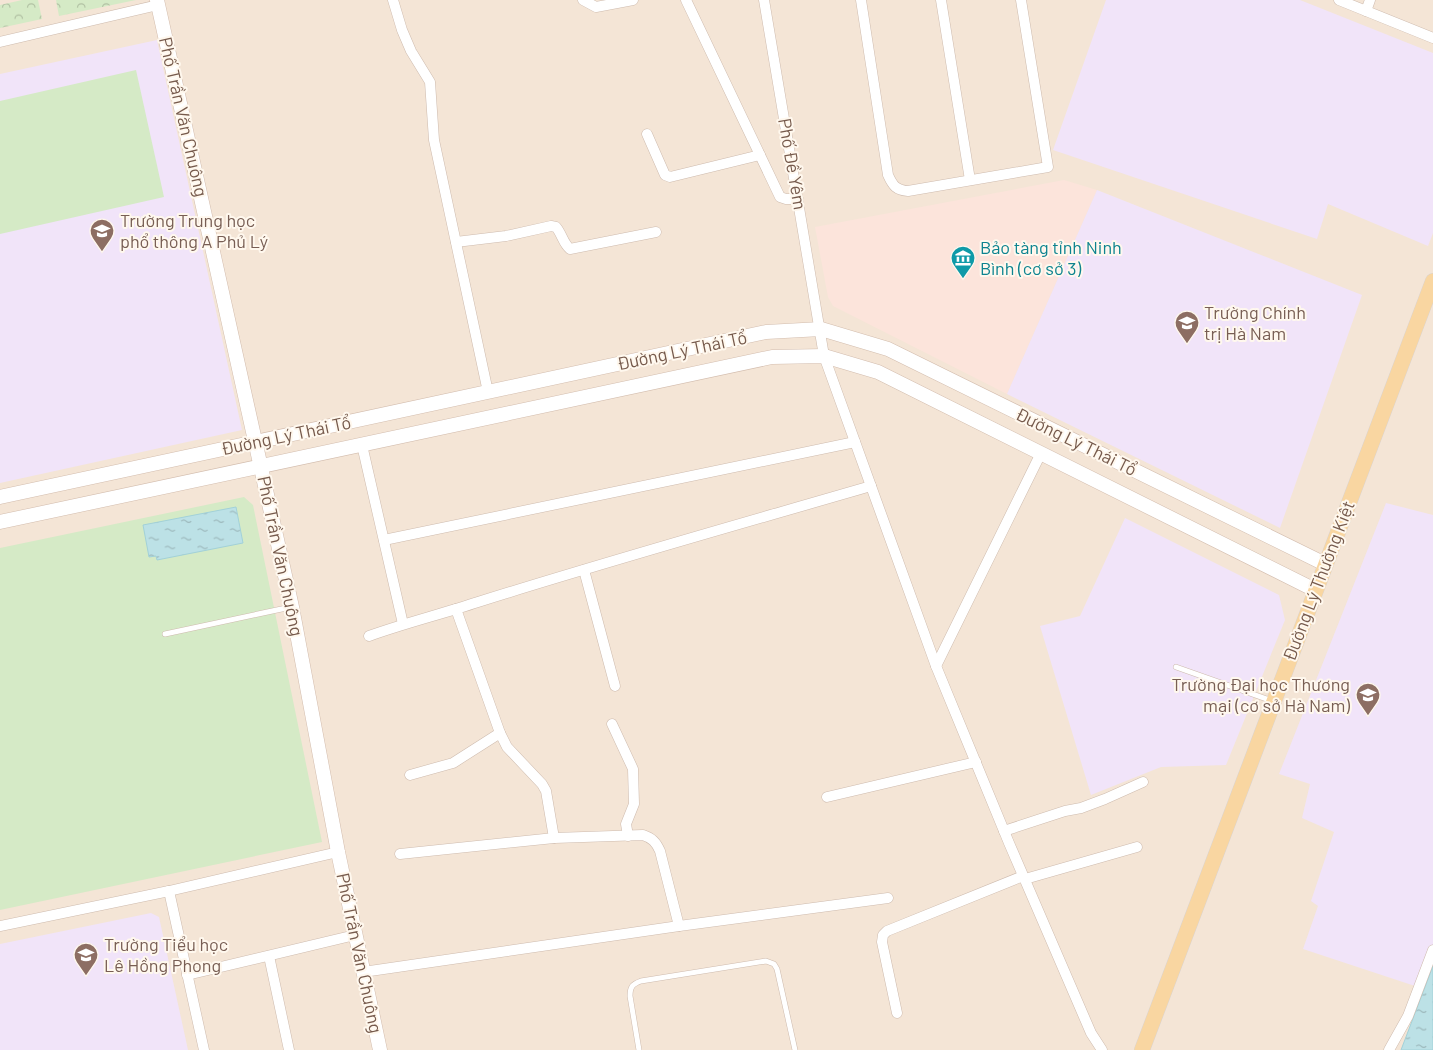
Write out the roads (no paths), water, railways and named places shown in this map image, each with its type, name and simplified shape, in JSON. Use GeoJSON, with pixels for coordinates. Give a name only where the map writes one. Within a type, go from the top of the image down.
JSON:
{"type":"FeatureCollection","features":[{"type":"Feature","properties":{"kind":"main road","name":"Phố Trần Văn Chuông"},"geometry":{"type":"LineString","coordinates":[[158,3],[292,606],[338,852],[380,1050]]}},
{"type":"Feature","properties":{"kind":"main road","name":"Đường Lý Thường Kiệt"},"geometry":{"type":"LineString","coordinates":[[1142,1050],[1433,281]]}},
{"type":"Feature","properties":{"kind":"main road","name":"Đường Lý Thái Tổ"},"geometry":{"type":"LineString","coordinates":[[0,497],[766,332],[821,329],[888,349],[1325,564]]}},
{"type":"Feature","properties":{"kind":"main road","name":"Đường Lý Thái Tổ"},"geometry":{"type":"LineString","coordinates":[[0,522],[772,358],[824,356],[878,372],[1315,590]]}},
{"type":"Feature","properties":{"kind":"street"},"geometry":{"type":"LineString","coordinates":[[393,0],[411,52],[430,82],[434,140],[488,392]]}},
{"type":"Feature","properties":{"kind":"street"},"geometry":{"type":"LineString","coordinates":[[582,0],[596,6],[633,0]]}},
{"type":"Feature","properties":{"kind":"street"},"geometry":{"type":"LineString","coordinates":[[686,0],[780,197],[798,199]]}},
{"type":"Feature","properties":{"kind":"street","name":"Phố Đề Yêm"},"geometry":{"type":"LineString","coordinates":[[764,0],[821,329],[824,356],[936,666],[1004,831],[1091,1033],[1102,1050]]}},
{"type":"Feature","properties":{"kind":"street"},"geometry":{"type":"LineString","coordinates":[[861,0],[888,175],[893,186],[898,190],[908,191],[1048,167],[1021,0]]}},
{"type":"Feature","properties":{"kind":"street"},"geometry":{"type":"LineString","coordinates":[[941,0],[970,180]]}},
{"type":"Feature","properties":{"kind":"street"},"geometry":{"type":"LineString","coordinates":[[1339,0],[1433,38]]}},
{"type":"Feature","properties":{"kind":"street"},"geometry":{"type":"LineString","coordinates":[[1366,11],[1370,0]]}},
{"type":"Feature","properties":{"kind":"street"},"geometry":{"type":"LineString","coordinates":[[0,42],[158,3]]}},
{"type":"Feature","properties":{"kind":"street"},"geometry":{"type":"LineString","coordinates":[[647,134],[665,175],[670,177],[760,155]]}},
{"type":"Feature","properties":{"kind":"street"},"geometry":{"type":"LineString","coordinates":[[456,242],[506,236],[551,226],[556,227],[561,232],[566,246],[570,248],[656,232]]}},
{"type":"Feature","properties":{"kind":"street"},"geometry":{"type":"LineString","coordinates":[[384,540],[856,442]]}},
{"type":"Feature","properties":{"kind":"street"},"geometry":{"type":"LineString","coordinates":[[362,445],[403,624]]}},
{"type":"Feature","properties":{"kind":"street"},"geometry":{"type":"LineString","coordinates":[[936,666],[1041,453]]}},
{"type":"Feature","properties":{"kind":"street"},"geometry":{"type":"LineString","coordinates":[[369,636],[403,624],[871,486]]}},
{"type":"Feature","properties":{"kind":"street"},"geometry":{"type":"LineString","coordinates":[[584,570],[615,686]]}},
{"type":"Feature","properties":{"kind":"street"},"geometry":{"type":"LineString","coordinates":[[456,609],[500,733],[507,747],[542,784],[546,792],[554,838]]}},
{"type":"Feature","properties":{"kind":"street"},"geometry":{"type":"LineString","coordinates":[[612,724],[633,769],[634,804],[626,824],[628,836]]}},
{"type":"Feature","properties":{"kind":"street"},"geometry":{"type":"LineString","coordinates":[[410,775],[453,763],[500,733]]}},
{"type":"Feature","properties":{"kind":"street"},"geometry":{"type":"LineString","coordinates":[[827,797],[976,762]]}},
{"type":"Feature","properties":{"kind":"street"},"geometry":{"type":"LineString","coordinates":[[1004,831],[1064,811],[1081,808],[1143,782]]}},
{"type":"Feature","properties":{"kind":"street"},"geometry":{"type":"LineString","coordinates":[[400,854],[554,838],[643,835],[656,843],[660,851],[680,926]]}},
{"type":"Feature","properties":{"kind":"street"},"geometry":{"type":"LineString","coordinates":[[897,1013],[882,942],[883,935],[887,931],[1024,878],[1137,847]]}},
{"type":"Feature","properties":{"kind":"street"},"geometry":{"type":"LineString","coordinates":[[0,926],[169,891],[338,852]]}},
{"type":"Feature","properties":{"kind":"street"},"geometry":{"type":"LineString","coordinates":[[169,891],[204,1050]]}},
{"type":"Feature","properties":{"kind":"street"},"geometry":{"type":"LineString","coordinates":[[363,972],[888,898]]}},
{"type":"Feature","properties":{"kind":"street"},"geometry":{"type":"LineString","coordinates":[[187,975],[355,935]]}},
{"type":"Feature","properties":{"kind":"street"},"geometry":{"type":"LineString","coordinates":[[1389,1050],[1408,1016],[1433,950]]}},
{"type":"Feature","properties":{"kind":"street"},"geometry":{"type":"LineString","coordinates":[[269,956],[289,1050]]}},
{"type":"Feature","properties":{"kind":"lane"},"geometry":{"type":"LineString","coordinates":[[165,634],[292,606]]}},
{"type":"Feature","properties":{"kind":"lane"},"geometry":{"type":"LineString","coordinates":[[1176,667],[1273,702]]}},
{"type":"Feature","properties":{"kind":"lane"},"geometry":{"type":"LineString","coordinates":[[639,1050],[630,996],[630,989],[634,984],[642,981],[766,961],[774,964],[777,969],[794,1050]]}},
{"type":"Feature","properties":{"kind":"water"},"geometry":{"type":"Polygon","coordinates":[[[236,507],[243,543],[157,560],[156,556],[149,557],[143,525],[236,507]]]}},
{"type":"Feature","properties":{"kind":"water"},"geometry":{"type":"Polygon","coordinates":[[[1433,966],[1433,1050],[1401,1050],[1433,966]]]}},
{"type":"Feature","properties":{"kind":"place","name":"Trường Trung học phổ thông A Phủ Lý"},"geometry":{"type":"Point","coordinates":[102,252]}},
{"type":"Feature","properties":{"kind":"place","name":"Bảo tàng tỉnh Ninh Bình (cơ sở 3)"},"geometry":{"type":"Point","coordinates":[963,279]}},
{"type":"Feature","properties":{"kind":"place","name":"Trường Chính trị Hà Nam"},"geometry":{"type":"Point","coordinates":[1187,344]}},
{"type":"Feature","properties":{"kind":"place","name":"Trường Đại học Thương mại (cơ sở Hà Nam)"},"geometry":{"type":"Point","coordinates":[1368,716]}},
{"type":"Feature","properties":{"kind":"place","name":"Trường Tiểu học Lê Hồng Phong"},"geometry":{"type":"Point","coordinates":[86,976]}}]}
